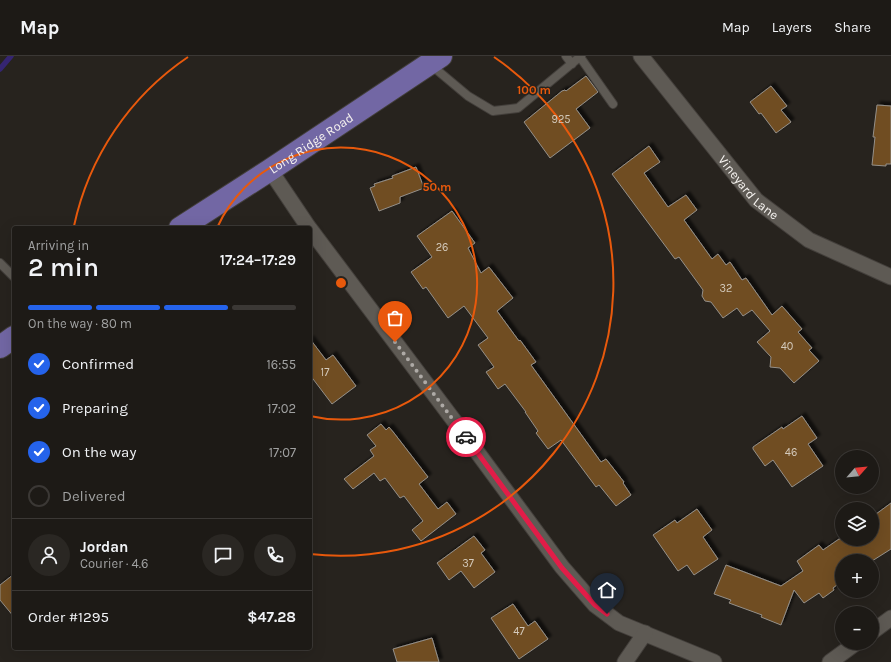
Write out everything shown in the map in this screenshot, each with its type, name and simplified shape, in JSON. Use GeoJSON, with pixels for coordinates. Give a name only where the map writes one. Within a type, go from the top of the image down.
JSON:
{"type":"FeatureCollection","features":[{"type":"Feature","properties":{"kind":"main road","name":"Long Ridge Road"},"geometry":{"type":"LineString","coordinates":[[183,226],[435,60]]}},
{"type":"Feature","properties":{"kind":"main road"},"geometry":{"type":"LineString","coordinates":[[0,347],[12,338]]}},
{"type":"Feature","properties":{"kind":"street","name":"Vineyard Lane"},"geometry":{"type":"LineString","coordinates":[[641,56],[756,200],[809,240],[891,277]]}},
{"type":"Feature","properties":{"kind":"street"},"geometry":{"type":"LineString","coordinates":[[270,170],[308,226]]}},
{"type":"Feature","properties":{"kind":"street"},"geometry":{"type":"LineString","coordinates":[[312,232],[456,422],[562,568],[595,605],[619,623],[714,662]]}},
{"type":"Feature","properties":{"kind":"street"},"geometry":{"type":"LineString","coordinates":[[879,627],[891,618]]}},
{"type":"Feature","properties":{"kind":"street"},"geometry":{"type":"LineString","coordinates":[[625,662],[645,633]]}},
{"type":"Feature","properties":{"kind":"street"},"geometry":{"type":"LineString","coordinates":[[830,662],[846,650]]}},
{"type":"Feature","properties":{"kind":"lane"},"geometry":{"type":"LineString","coordinates":[[566,56],[572,64]]}},
{"type":"Feature","properties":{"kind":"lane"},"geometry":{"type":"LineString","coordinates":[[435,60],[468,96],[493,111],[518,108],[580,57],[612,104]]}},
{"type":"Feature","properties":{"kind":"lane"},"geometry":{"type":"LineString","coordinates":[[0,263],[12,275]]}},
{"type":"Feature","properties":{"kind":"building"},"geometry":{"type":"Polygon","coordinates":[[[586,76],[598,92],[576,109],[590,128],[550,158],[524,122],[562,91],[566,91],[586,76]]]}},
{"type":"Feature","properties":{"kind":"building"},"geometry":{"type":"Polygon","coordinates":[[[771,86],[787,106],[781,110],[791,122],[776,133],[761,113],[759,114],[750,102],[771,86]]]}},
{"type":"Feature","properties":{"kind":"building"},"geometry":{"type":"Polygon","coordinates":[[[877,105],[891,106],[891,164],[886,164],[886,166],[872,165],[875,137],[873,137],[877,105]]]}},
{"type":"Feature","properties":{"kind":"building"},"geometry":{"type":"Polygon","coordinates":[[[649,146],[660,162],[644,173],[668,207],[686,195],[697,210],[684,220],[712,259],[718,254],[726,265],[730,262],[742,280],[746,278],[772,315],[782,306],[802,329],[798,332],[812,348],[809,350],[819,361],[794,383],[780,368],[770,367],[771,357],[757,342],[770,331],[752,310],[743,316],[737,308],[723,318],[711,302],[705,301],[702,296],[703,290],[679,257],[675,259],[612,174],[649,146]]]}},
{"type":"Feature","properties":{"kind":"building"},"geometry":{"type":"Polygon","coordinates":[[[416,167],[424,188],[400,197],[400,203],[379,211],[370,188],[375,186],[374,184],[393,178],[392,176],[416,167]]]}},
{"type":"Feature","properties":{"kind":"building"},"geometry":{"type":"Polygon","coordinates":[[[452,211],[475,243],[468,248],[481,273],[489,267],[513,298],[497,311],[536,362],[531,365],[601,462],[606,459],[624,482],[623,483],[631,495],[616,506],[599,485],[596,487],[561,440],[548,449],[536,433],[538,431],[526,412],[505,384],[498,389],[486,372],[494,367],[478,345],[488,338],[464,306],[448,318],[426,287],[423,289],[411,272],[432,257],[417,236],[452,211]]]}},
{"type":"Feature","properties":{"kind":"building"},"geometry":{"type":"Polygon","coordinates":[[[312,342],[326,360],[333,355],[356,386],[332,404],[312,378],[312,342]]]}},
{"type":"Feature","properties":{"kind":"building"},"geometry":{"type":"Polygon","coordinates":[[[802,416],[817,438],[808,444],[823,466],[792,487],[773,460],[765,466],[753,447],[782,427],[783,429],[802,416]]]}},
{"type":"Feature","properties":{"kind":"building"},"geometry":{"type":"Polygon","coordinates":[[[381,424],[386,430],[389,427],[428,477],[419,484],[438,509],[447,502],[456,514],[421,541],[412,530],[423,521],[404,496],[400,498],[385,478],[380,481],[374,473],[353,489],[344,479],[374,456],[370,450],[376,446],[367,435],[381,424]]]}},
{"type":"Feature","properties":{"kind":"building"},"geometry":{"type":"Polygon","coordinates":[[[891,503],[891,549],[879,557],[879,554],[835,554],[834,590],[823,598],[819,593],[804,603],[794,590],[781,625],[761,617],[762,615],[729,603],[731,600],[714,594],[726,565],[781,586],[803,571],[797,561],[819,545],[823,550],[835,542],[835,546],[879,546],[879,512],[891,503]]]}},
{"type":"Feature","properties":{"kind":"building"},"geometry":{"type":"Polygon","coordinates":[[[697,509],[712,530],[703,537],[718,559],[694,575],[687,565],[678,571],[653,535],[675,520],[677,523],[697,509]]]}},
{"type":"Feature","properties":{"kind":"building"},"geometry":{"type":"Polygon","coordinates":[[[474,536],[485,550],[481,553],[495,572],[474,588],[461,571],[449,580],[437,563],[474,536]]]}},
{"type":"Feature","properties":{"kind":"building"},"geometry":{"type":"Polygon","coordinates":[[[12,576],[12,615],[0,600],[0,585],[12,576]]]}},
{"type":"Feature","properties":{"kind":"building"},"geometry":{"type":"Polygon","coordinates":[[[513,604],[528,626],[535,621],[548,639],[519,659],[491,618],[513,604]]]}},
{"type":"Feature","properties":{"kind":"building"},"geometry":{"type":"Polygon","coordinates":[[[432,638],[439,662],[397,662],[393,649],[432,638]]]}},
{"type":"Feature","properties":{"kind":"waterway"},"geometry":{"type":"LineString","coordinates":[[0,69],[11,56]]}},
{"type":"Feature","properties":{"kind":"way so far"},"geometry":{"type":"LineString","coordinates":[[395,342],[466,437]]}},
{"type":"Feature","properties":{"kind":"route"},"geometry":{"type":"LineString","coordinates":[[466,437],[562,568],[595,605],[607,614]]}}]}
